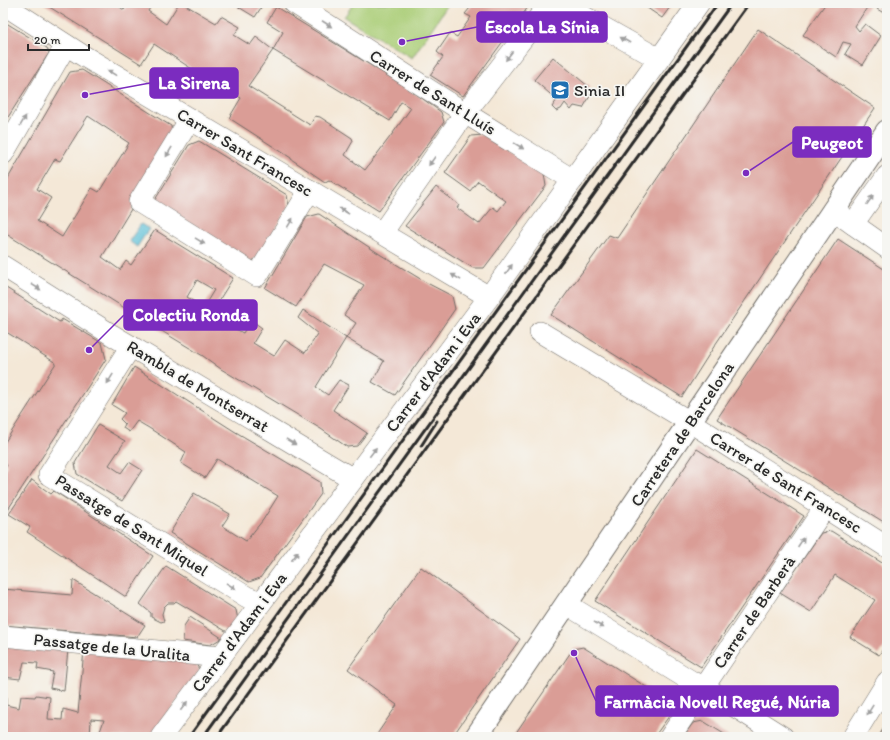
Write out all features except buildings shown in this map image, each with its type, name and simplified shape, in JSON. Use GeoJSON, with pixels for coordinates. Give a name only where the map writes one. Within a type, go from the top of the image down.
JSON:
{"type":"FeatureCollection","features":[{"type":"Feature","properties":{"kind":"main road","name":"Carretera de Barcelona"},"geometry":{"type":"LineString","coordinates":[[476,737],[887,131]]}},
{"type":"Feature","properties":{"kind":"street","name":"Carrer de Sant Lluís"},"geometry":{"type":"LineString","coordinates":[[294,3],[465,113],[573,180]]}},
{"type":"Feature","properties":{"kind":"street"},"geometry":{"type":"LineString","coordinates":[[382,233],[465,113],[550,3]]}},
{"type":"Feature","properties":{"kind":"street"},"geometry":{"type":"LineString","coordinates":[[560,3],[659,59]]}},
{"type":"Feature","properties":{"kind":"street","name":"Carrer d'Adam i Eva"},"geometry":{"type":"LineString","coordinates":[[161,737],[489,297],[699,3]]}},
{"type":"Feature","properties":{"kind":"street","name":"Carrer Sant Francesc"},"geometry":{"type":"LineString","coordinates":[[3,4],[66,45],[489,297]]}},
{"type":"Feature","properties":{"kind":"street"},"geometry":{"type":"LineString","coordinates":[[3,154],[66,45]]}},
{"type":"Feature","properties":{"kind":"street"},"geometry":{"type":"LineString","coordinates":[[190,119],[140,202],[257,276],[310,190]]}},
{"type":"Feature","properties":{"kind":"street"},"geometry":{"type":"LineString","coordinates":[[853,224],[887,176]]}},
{"type":"Feature","properties":{"kind":"street"},"geometry":{"type":"LineString","coordinates":[[834,210],[887,248]]}},
{"type":"Feature","properties":{"kind":"street","name":"Rambla de Montserrat"},"geometry":{"type":"LineString","coordinates":[[3,266],[131,346],[353,479]]}},
{"type":"Feature","properties":{"kind":"street","name":"Carrer de Sant Francesc"},"geometry":{"type":"LineString","coordinates":[[540,332],[690,422],[887,547]]}},
{"type":"Feature","properties":{"kind":"street","name":"Passatge de Sant Miquel"},"geometry":{"type":"LineString","coordinates":[[131,346],[49,475],[247,597],[261,602]]}},
{"type":"Feature","properties":{"kind":"street","name":"Carrer de Barberà"},"geometry":{"type":"LineString","coordinates":[[670,737],[825,507]]}},
{"type":"Feature","properties":{"kind":"street"},"geometry":{"type":"LineString","coordinates":[[566,604],[783,737]]}},
{"type":"Feature","properties":{"kind":"street","name":"Passatge de la Uralita"},"geometry":{"type":"LineString","coordinates":[[3,636],[220,657]]}},
{"type":"Feature","properties":{"kind":"street"},"geometry":{"type":"LineString","coordinates":[[853,737],[887,682]]}},
{"type":"Feature","properties":{"kind":"green space"},"geometry":{"type":"Polygon","coordinates":[[[354,3],[449,3],[412,58],[344,17],[354,3]]]}},
{"type":"Feature","properties":{"kind":"water"},"geometry":{"type":"Polygon","coordinates":[[[141,224],[149,229],[137,247],[129,241],[141,224]]]}},
{"type":"Feature","properties":{"kind":"railway"},"geometry":{"type":"LineString","coordinates":[[189,737],[718,3]]}},
{"type":"Feature","properties":{"kind":"railway"},"geometry":{"type":"LineString","coordinates":[[203,737],[732,3]]}},
{"type":"Feature","properties":{"kind":"railway"},"geometry":{"type":"LineString","coordinates":[[217,737],[749,3]]}},
{"type":"Feature","properties":{"kind":"railway"},"geometry":{"type":"LineString","coordinates":[[421,446],[437,421]]}},
{"type":"Feature","properties":{"kind":"place","name":"Escola La Sínia"},"geometry":{"type":"Point","coordinates":[402,42]}},
{"type":"Feature","properties":{"kind":"place","name":"Sinia II"},"geometry":{"type":"Point","coordinates":[560,90]}},
{"type":"Feature","properties":{"kind":"place","name":"La Sirena"},"geometry":{"type":"Point","coordinates":[85,95]}},
{"type":"Feature","properties":{"kind":"place","name":"Peugeot"},"geometry":{"type":"Point","coordinates":[746,173]}},
{"type":"Feature","properties":{"kind":"place","name":"Colectiu Ronda"},"geometry":{"type":"Point","coordinates":[89,350]}},
{"type":"Feature","properties":{"kind":"place","name":"Farmàcia Novell Regué, Núria"},"geometry":{"type":"Point","coordinates":[574,653]}}]}
